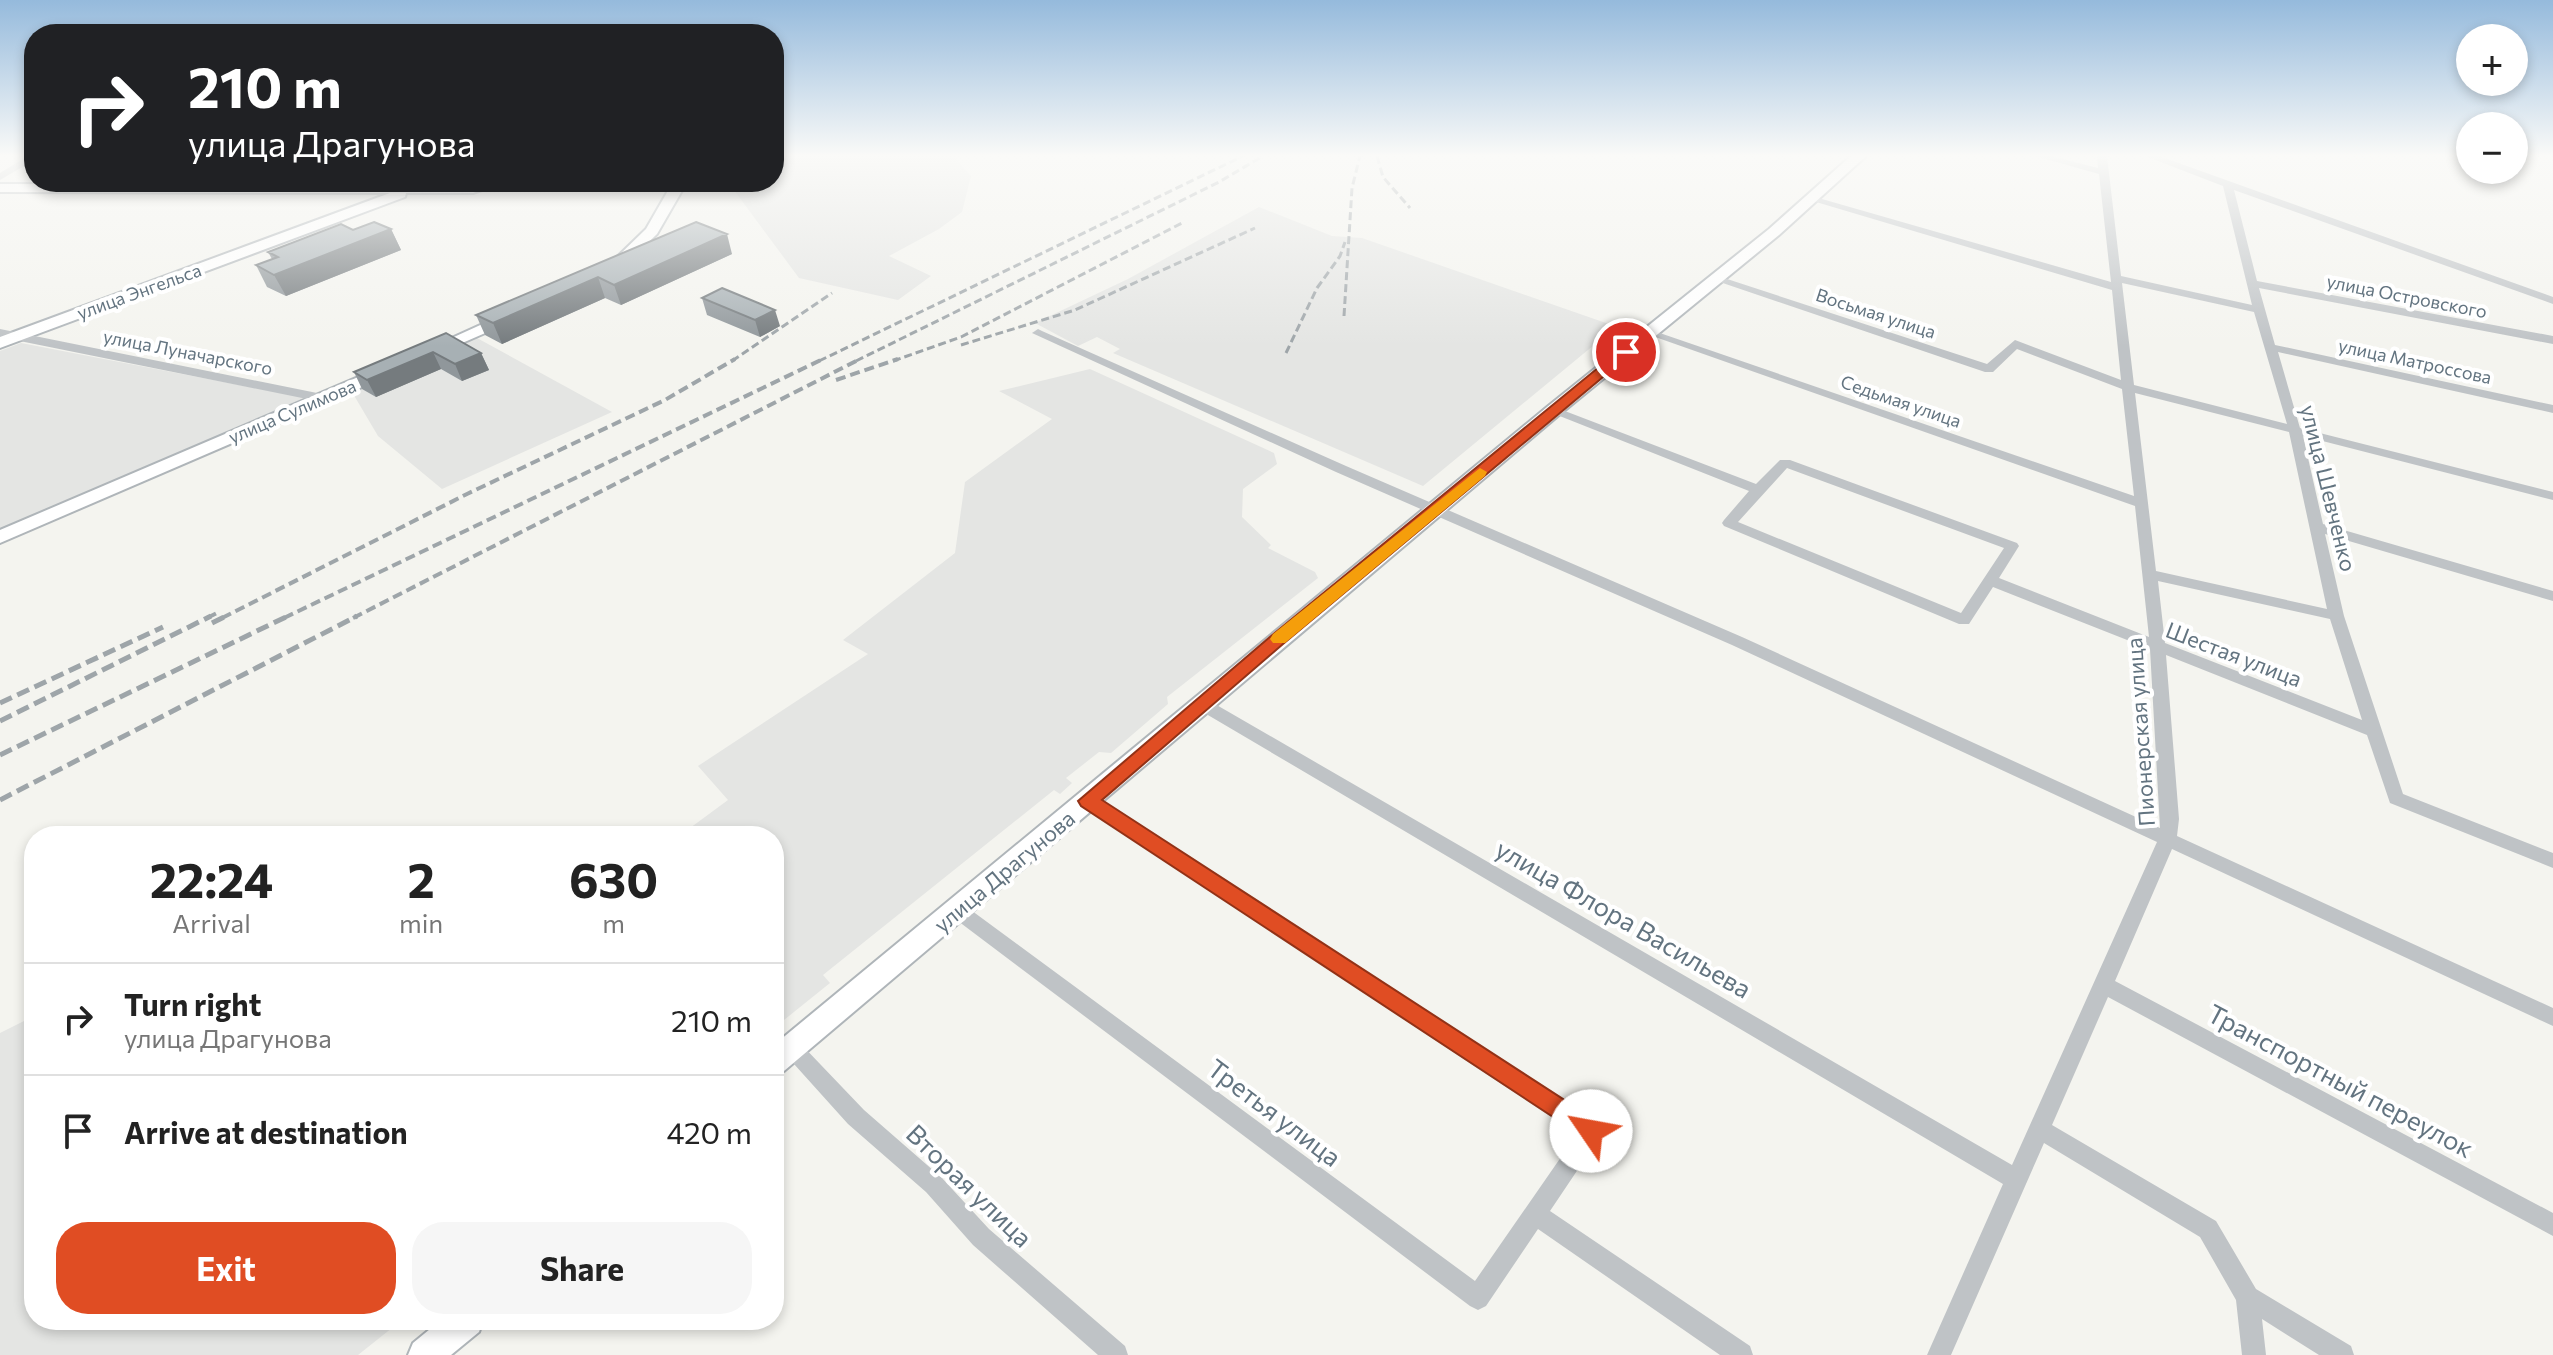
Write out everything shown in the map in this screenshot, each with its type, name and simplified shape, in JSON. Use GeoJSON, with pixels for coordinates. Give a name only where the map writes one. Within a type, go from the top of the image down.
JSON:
{"type":"FeatureCollection","features":[{"type":"Feature","properties":{"kind":"main road","name":"улица Энгельса"},"geometry":{"type":"LineString","coordinates":[[0,343],[332,219]]}},
{"type":"Feature","properties":{"kind":"main road"},"geometry":{"type":"LineString","coordinates":[[603,273],[640,246],[660,219]]}},
{"type":"Feature","properties":{"kind":"main road","name":"улица Драгунова"},"geometry":{"type":"LineString","coordinates":[[784,1054],[1553,411],[1787,219]]}},
{"type":"Feature","properties":{"kind":"main road","name":"улица Сулимова"},"geometry":{"type":"LineString","coordinates":[[0,537],[521,312]]}},
{"type":"Feature","properties":{"kind":"main road"},"geometry":{"type":"LineString","coordinates":[[425,1355],[455,1330]]}},
{"type":"Feature","properties":{"kind":"street"},"geometry":{"type":"LineString","coordinates":[[1885,219],[2117,283],[2259,310]]}},
{"type":"Feature","properties":{"kind":"street","name":"Пионерская улица"},"geometry":{"type":"LineString","coordinates":[[1939,1355],[2168,838],[2170,819],[2158,649],[2109,219]]}},
{"type":"Feature","properties":{"kind":"street","name":"улица Шевченко"},"geometry":{"type":"LineString","coordinates":[[2237,219],[2259,310],[2295,431],[2336,616],[2396,798],[2553,861]]}},
{"type":"Feature","properties":{"kind":"street"},"geometry":{"type":"LineString","coordinates":[[2324,219],[2553,301]]}},
{"type":"Feature","properties":{"kind":"street","name":"Восьмая улица"},"geometry":{"type":"LineString","coordinates":[[1717,279],[1989,369],[2015,344],[2130,388]]}},
{"type":"Feature","properties":{"kind":"street","name":"улица Островского"},"geometry":{"type":"LineString","coordinates":[[2255,284],[2542,341],[2553,340]]}},
{"type":"Feature","properties":{"kind":"street","name":"улица Луначарского"},"geometry":{"type":"LineString","coordinates":[[0,333],[322,398]]}},
{"type":"Feature","properties":{"kind":"street"},"geometry":{"type":"LineString","coordinates":[[1038,333],[1737,641],[2553,1017]]}},
{"type":"Feature","properties":{"kind":"street","name":"Седьмая улица"},"geometry":{"type":"LineString","coordinates":[[1650,333],[2140,503]]}},
{"type":"Feature","properties":{"kind":"street","name":"улица Матроссова"},"geometry":{"type":"LineString","coordinates":[[2270,347],[2553,409]]}},
{"type":"Feature","properties":{"kind":"street"},"geometry":{"type":"LineString","coordinates":[[2130,388],[2553,496]]}},
{"type":"Feature","properties":{"kind":"street"},"geometry":{"type":"LineString","coordinates":[[1553,411],[1758,490]]}},
{"type":"Feature","properties":{"kind":"street"},"geometry":{"type":"LineString","coordinates":[[1785,463],[2012,546],[1964,620],[1729,523],[1758,490],[1785,463]]}},
{"type":"Feature","properties":{"kind":"street"},"geometry":{"type":"LineString","coordinates":[[2318,527],[2553,596]]}},
{"type":"Feature","properties":{"kind":"street"},"geometry":{"type":"LineString","coordinates":[[2149,574],[2336,616]]}},
{"type":"Feature","properties":{"kind":"street","name":"Шестая улица"},"geometry":{"type":"LineString","coordinates":[[1990,580],[2158,649],[2374,731]]}},
{"type":"Feature","properties":{"kind":"street","name":"улица Флора Васильева"},"geometry":{"type":"LineString","coordinates":[[1202,704],[2017,1180]]}},
{"type":"Feature","properties":{"kind":"street","name":"Третья улица"},"geometry":{"type":"LineString","coordinates":[[957,910],[1478,1298],[1591,1131],[1088,801]]}},
{"type":"Feature","properties":{"kind":"street","name":"Транспортный переулок"},"geometry":{"type":"LineString","coordinates":[[2104,985],[2553,1225]]}},
{"type":"Feature","properties":{"kind":"street","name":"Вторая улица"},"geometry":{"type":"LineString","coordinates":[[784,1056],[934,1185],[981,1237],[1116,1355]]}},
{"type":"Feature","properties":{"kind":"street"},"geometry":{"type":"LineString","coordinates":[[2040,1129],[2208,1229],[2248,1297],[2254,1355]]}},
{"type":"Feature","properties":{"kind":"street"},"geometry":{"type":"LineString","coordinates":[[1536,1214],[1741,1355]]}},
{"type":"Feature","properties":{"kind":"street"},"geometry":{"type":"LineString","coordinates":[[2248,1297],[2342,1355]]}},
{"type":"Feature","properties":{"kind":"shaded area"},"geometry":{"type":"Polygon","coordinates":[[[756,219],[952,219],[889,256],[931,276],[898,300],[799,278],[756,219]]]}},
{"type":"Feature","properties":{"kind":"shaded area"},"geometry":{"type":"Polygon","coordinates":[[[1237,219],[1290,219],[1332,236],[1362,238],[1626,330],[1621,335],[1611,331],[1423,486],[1113,353],[1120,349],[1097,337],[1078,346],[1035,323],[1128,279],[1237,219]]]}},
{"type":"Feature","properties":{"kind":"shaded area"},"geometry":{"type":"Polygon","coordinates":[[[477,338],[612,412],[442,489],[378,436],[352,392],[477,338]]]}},
{"type":"Feature","properties":{"kind":"shaded area"},"geometry":{"type":"Polygon","coordinates":[[[21,343],[307,398],[0,531],[0,351],[21,343]]]}},
{"type":"Feature","properties":{"kind":"shaded area"},"geometry":{"type":"Polygon","coordinates":[[[1090,369],[1274,453],[1277,464],[1243,489],[1242,517],[1271,545],[1268,548],[1315,572],[1318,578],[1167,697],[1168,704],[1111,753],[1099,752],[1066,778],[1072,783],[1060,794],[1054,790],[823,975],[830,983],[784,1020],[784,826],[693,826],[728,800],[698,766],[868,654],[843,640],[955,553],[965,482],[1052,419],[999,391],[1090,369]]]}},
{"type":"Feature","properties":{"kind":"shaded area"},"geometry":{"type":"Polygon","coordinates":[[[24,1021],[24,1330],[389,1330],[358,1355],[0,1355],[0,1033],[24,1021]]]}},
{"type":"Feature","properties":{"kind":"building"},"geometry":{"type":"Polygon","coordinates":[[[374,222],[391,229],[274,275],[256,265],[278,257],[268,252],[341,224],[353,230],[374,222]]]}},
{"type":"Feature","properties":{"kind":"building"},"geometry":{"type":"Polygon","coordinates":[[[696,222],[727,234],[614,285],[598,277],[493,323],[476,315],[696,222]]]}},
{"type":"Feature","properties":{"kind":"building"},"geometry":{"type":"Polygon","coordinates":[[[722,288],[775,310],[755,320],[702,298],[722,288]]]}},
{"type":"Feature","properties":{"kind":"building"},"geometry":{"type":"Polygon","coordinates":[[[446,333],[481,353],[455,364],[433,352],[367,380],[354,372],[446,333]]]}},
{"type":"Feature","properties":{"kind":"railway"},"geometry":{"type":"LineString","coordinates":[[819,361],[1112,219]]}},
{"type":"Feature","properties":{"kind":"railway"},"geometry":{"type":"LineString","coordinates":[[858,360],[1143,219]]}},
{"type":"Feature","properties":{"kind":"railway"},"geometry":{"type":"LineString","coordinates":[[1344,316],[1350,219]]}},
{"type":"Feature","properties":{"kind":"railway"},"geometry":{"type":"LineString","coordinates":[[893,361],[961,337],[1182,223]]}},
{"type":"Feature","properties":{"kind":"railway"},"geometry":{"type":"LineString","coordinates":[[961,345],[1075,310],[1255,228]]}},
{"type":"Feature","properties":{"kind":"railway"},"geometry":{"type":"LineString","coordinates":[[1286,353],[1317,288],[1340,256],[1345,242]]}},
{"type":"Feature","properties":{"kind":"railway"},"geometry":{"type":"LineString","coordinates":[[735,359],[832,293]]}},
{"type":"Feature","properties":{"kind":"railway"},"geometry":{"type":"LineString","coordinates":[[222,618],[467,494],[665,400],[735,359]]}},
{"type":"Feature","properties":{"kind":"railway"},"geometry":{"type":"LineString","coordinates":[[284,618],[823,359]]}},
{"type":"Feature","properties":{"kind":"railway"},"geometry":{"type":"LineString","coordinates":[[836,380],[898,359]]}},
{"type":"Feature","properties":{"kind":"railway"},"geometry":{"type":"LineString","coordinates":[[353,618],[858,360]]}},
{"type":"Feature","properties":{"kind":"railway"},"geometry":{"type":"LineString","coordinates":[[211,616],[219,612]]}},
{"type":"Feature","properties":{"kind":"railway"},"geometry":{"type":"LineString","coordinates":[[0,721],[211,616]]}},
{"type":"Feature","properties":{"kind":"railway"},"geometry":{"type":"LineString","coordinates":[[207,618],[211,616]]}},
{"type":"Feature","properties":{"kind":"railway"},"geometry":{"type":"LineString","coordinates":[[222,618],[226,616]]}},
{"type":"Feature","properties":{"kind":"railway"},"geometry":{"type":"LineString","coordinates":[[0,755],[288,616]]}},
{"type":"Feature","properties":{"kind":"railway"},"geometry":{"type":"LineString","coordinates":[[0,800],[357,616]]}},
{"type":"Feature","properties":{"kind":"railway"},"geometry":{"type":"LineString","coordinates":[[212,623],[222,618]]}},
{"type":"Feature","properties":{"kind":"railway"},"geometry":{"type":"LineString","coordinates":[[0,703],[163,627]]}},
{"type":"Feature","properties":{"kind":"slow traffic"},"geometry":{"type":"LineString","coordinates":[[1279,639],[1480,472]]}},
{"type":"Feature","properties":{"kind":"route"},"geometry":{"type":"LineString","coordinates":[[1591,1131],[1088,801],[1277,640],[1626,352]]}}]}
